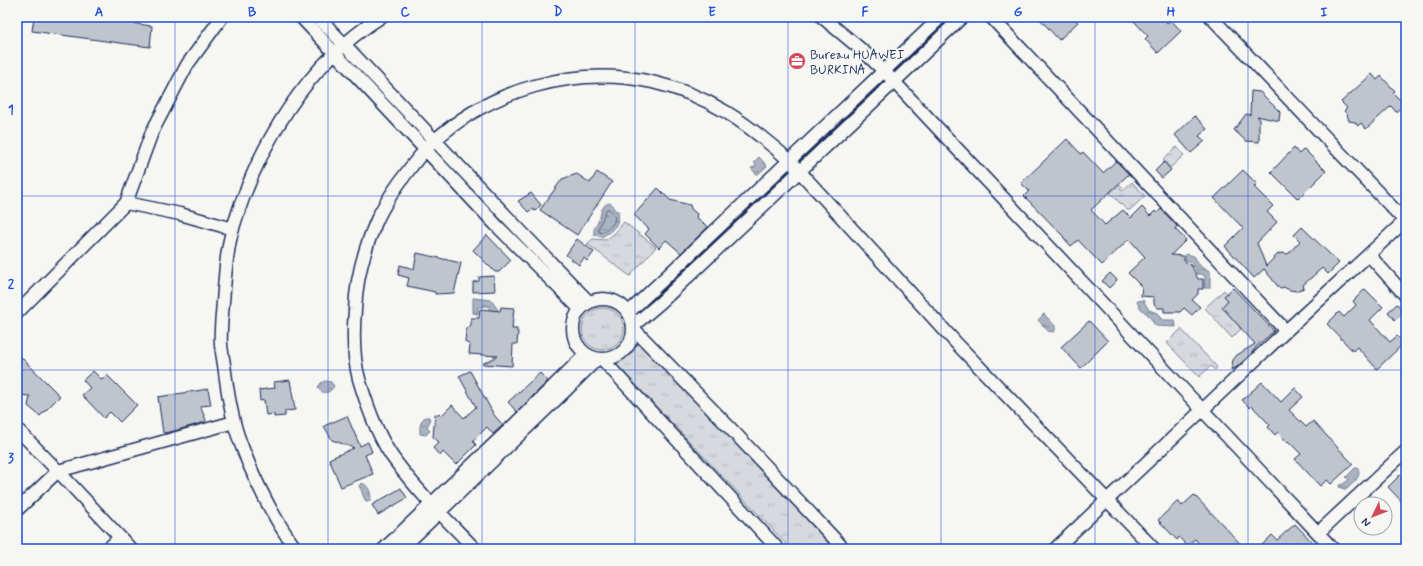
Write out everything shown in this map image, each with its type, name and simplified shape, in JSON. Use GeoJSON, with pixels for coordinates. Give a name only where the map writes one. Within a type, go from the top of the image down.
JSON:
{"type":"FeatureCollection","features":[{"type":"Feature","properties":{"kind":"street"},"geometry":{"type":"LineString","coordinates":[[17,313],[126,203],[152,132],[187,65],[222,17]]}},
{"type":"Feature","properties":{"kind":"street"},"geometry":{"type":"LineString","coordinates":[[301,17],[497,226],[584,305]]}},
{"type":"Feature","properties":{"kind":"street"},"geometry":{"type":"LineString","coordinates":[[318,17],[508,219],[584,305]]}},
{"type":"Feature","properties":{"kind":"street"},"geometry":{"type":"LineString","coordinates":[[296,549],[283,531],[259,486],[240,442],[234,422],[221,345],[225,276],[233,229],[255,168],[281,120],[307,82],[335,53],[344,44],[381,17]]}},
{"type":"Feature","properties":{"kind":"street"},"geometry":{"type":"LineString","coordinates":[[822,17],[863,51],[884,71],[1333,549]]}},
{"type":"Feature","properties":{"kind":"street"},"geometry":{"type":"LineString","coordinates":[[629,312],[941,17]]}},
{"type":"Feature","properties":{"kind":"street"},"geometry":{"type":"LineString","coordinates":[[634,327],[800,172],[962,17]]}},
{"type":"Feature","properties":{"kind":"street"},"geometry":{"type":"LineString","coordinates":[[991,17],[1286,331]]}},
{"type":"Feature","properties":{"kind":"street"},"geometry":{"type":"LineString","coordinates":[[1055,549],[1405,221],[1211,17]]}},
{"type":"Feature","properties":{"kind":"street"},"geometry":{"type":"LineString","coordinates":[[475,549],[436,508],[395,461],[386,446],[371,413],[359,378],[355,352],[354,328],[356,292],[363,257],[376,221],[401,181],[426,149],[435,140],[463,119],[500,98],[531,87],[574,79],[622,78],[650,82],[683,91],[721,109],[760,134],[790,160],[959,346],[1154,549]]}},
{"type":"Feature","properties":{"kind":"street"},"geometry":{"type":"LineString","coordinates":[[126,203],[180,214],[233,229]]}},
{"type":"Feature","properties":{"kind":"street"},"geometry":{"type":"LineString","coordinates":[[1369,255],[1406,296]]}},
{"type":"Feature","properties":{"kind":"street"},"geometry":{"type":"LineString","coordinates":[[384,549],[436,508],[595,357],[612,358],[622,353],[629,346],[633,336],[634,327],[629,312],[621,304],[611,299],[599,298],[584,305],[574,320],[573,332],[577,344],[595,357],[778,549]]}},
{"type":"Feature","properties":{"kind":"street"},"geometry":{"type":"LineString","coordinates":[[634,327],[844,549]]}},
{"type":"Feature","properties":{"kind":"street"},"geometry":{"type":"LineString","coordinates":[[17,510],[58,471],[234,422]]}},
{"type":"Feature","properties":{"kind":"street"},"geometry":{"type":"LineString","coordinates":[[17,429],[131,549]]}},
{"type":"Feature","properties":{"kind":"street"},"geometry":{"type":"LineString","coordinates":[[1318,533],[1406,451]]}},
{"type":"Feature","properties":{"kind":"street"},"geometry":{"type":"LineString","coordinates":[[401,549],[436,508]]}},
{"type":"Feature","properties":{"kind":"street"},"geometry":{"type":"LineString","coordinates":[[108,549],[120,537]]}},
{"type":"Feature","properties":{"kind":"green space"},"geometry":{"type":"Polygon","coordinates":[[[1177,147],[1184,155],[1170,168],[1163,159],[1177,147]]]}},
{"type":"Feature","properties":{"kind":"green space"},"geometry":{"type":"Polygon","coordinates":[[[1132,182],[1145,196],[1130,210],[1127,210],[1110,193],[1120,184],[1123,187],[1120,189],[1122,191],[1132,182]]]}},
{"type":"Feature","properties":{"kind":"green space"},"geometry":{"type":"Polygon","coordinates":[[[624,222],[656,247],[630,276],[587,244],[593,239],[606,240],[616,232],[624,222]]]}},
{"type":"Feature","properties":{"kind":"green space"},"geometry":{"type":"Polygon","coordinates":[[[1224,290],[1229,301],[1222,307],[1240,326],[1239,327],[1241,329],[1232,338],[1205,308],[1224,290]]]}},
{"type":"Feature","properties":{"kind":"green space"},"geometry":{"type":"Polygon","coordinates":[[[599,308],[607,308],[615,311],[621,317],[624,329],[621,341],[615,347],[607,350],[599,350],[591,347],[585,341],[582,333],[582,325],[585,317],[591,311],[599,308]]]}},
{"type":"Feature","properties":{"kind":"green space"},"geometry":{"type":"Polygon","coordinates":[[[1181,329],[1217,367],[1215,370],[1211,366],[1199,377],[1167,343],[1181,329]]]}},
{"type":"Feature","properties":{"kind":"green space"},"geometry":{"type":"Polygon","coordinates":[[[642,340],[840,549],[791,549],[617,365],[642,340]]]}},
{"type":"Feature","properties":{"kind":"water"},"geometry":{"type":"Polygon","coordinates":[[[759,157],[767,166],[757,175],[751,168],[755,167],[756,165],[754,162],[759,157]]]}},
{"type":"Feature","properties":{"kind":"water"},"geometry":{"type":"Polygon","coordinates":[[[609,203],[613,205],[614,210],[618,211],[619,215],[615,227],[609,233],[601,237],[594,234],[594,230],[604,206],[609,203]]]}},
{"type":"Feature","properties":{"kind":"water"},"geometry":{"type":"Polygon","coordinates":[[[1186,254],[1194,256],[1201,267],[1210,271],[1210,288],[1204,288],[1205,276],[1197,274],[1193,265],[1185,260],[1186,254]]]}},
{"type":"Feature","properties":{"kind":"water"},"geometry":{"type":"Polygon","coordinates":[[[473,298],[491,300],[498,310],[497,314],[491,311],[487,306],[478,307],[478,314],[473,313],[473,298]]]}},
{"type":"Feature","properties":{"kind":"water"},"geometry":{"type":"Polygon","coordinates":[[[1143,300],[1149,310],[1157,313],[1162,320],[1175,320],[1176,327],[1156,326],[1138,304],[1137,301],[1143,300]]]}},
{"type":"Feature","properties":{"kind":"water"},"geometry":{"type":"Polygon","coordinates":[[[1044,314],[1055,326],[1055,331],[1049,332],[1038,320],[1044,314]]]}},
{"type":"Feature","properties":{"kind":"water"},"geometry":{"type":"Polygon","coordinates":[[[325,381],[331,382],[334,386],[328,392],[319,390],[318,387],[325,381]]]}},
{"type":"Feature","properties":{"kind":"water"},"geometry":{"type":"Polygon","coordinates":[[[425,417],[429,417],[430,421],[427,427],[430,431],[426,435],[420,434],[421,423],[425,417]]]}},
{"type":"Feature","properties":{"kind":"water"},"geometry":{"type":"Polygon","coordinates":[[[1355,468],[1358,468],[1359,471],[1356,480],[1347,489],[1339,487],[1340,484],[1341,485],[1349,480],[1346,477],[1355,468]]]}},
{"type":"Feature","properties":{"kind":"water"},"geometry":{"type":"Polygon","coordinates":[[[361,483],[366,485],[370,491],[371,499],[369,501],[366,501],[364,498],[359,486],[361,483]]]}},
{"type":"Feature","properties":{"kind":"building"},"geometry":{"type":"Polygon","coordinates":[[[34,17],[87,17],[152,26],[150,47],[32,31],[34,17]]]}},
{"type":"Feature","properties":{"kind":"building"},"geometry":{"type":"Polygon","coordinates":[[[1038,17],[1072,17],[1078,22],[1059,40],[1038,17]]]}},
{"type":"Feature","properties":{"kind":"building"},"geometry":{"type":"Polygon","coordinates":[[[1130,17],[1162,17],[1167,23],[1171,20],[1181,31],[1158,53],[1145,39],[1148,36],[1130,17]]]}},
{"type":"Feature","properties":{"kind":"building"},"geometry":{"type":"Polygon","coordinates":[[[1372,74],[1377,80],[1381,76],[1395,91],[1393,93],[1404,104],[1396,112],[1391,106],[1366,129],[1361,123],[1358,126],[1355,122],[1349,121],[1347,114],[1344,111],[1347,108],[1341,102],[1372,74]]]}},
{"type":"Feature","properties":{"kind":"building"},"geometry":{"type":"Polygon","coordinates":[[[1251,91],[1260,92],[1280,112],[1279,121],[1257,116],[1259,118],[1259,142],[1246,141],[1234,130],[1246,114],[1250,115],[1251,91]]]}},
{"type":"Feature","properties":{"kind":"building"},"geometry":{"type":"Polygon","coordinates":[[[1195,116],[1207,129],[1199,136],[1205,141],[1191,153],[1175,135],[1195,116]]]}},
{"type":"Feature","properties":{"kind":"building"},"geometry":{"type":"Polygon","coordinates":[[[1067,139],[1081,154],[1083,152],[1103,173],[1116,161],[1129,174],[1091,210],[1105,225],[1123,210],[1131,218],[1142,207],[1150,216],[1155,211],[1157,213],[1161,209],[1177,226],[1175,229],[1186,240],[1171,255],[1184,256],[1184,261],[1192,266],[1198,279],[1203,279],[1203,289],[1198,289],[1198,294],[1192,300],[1200,307],[1192,315],[1184,308],[1180,312],[1164,312],[1164,308],[1158,308],[1154,304],[1154,297],[1141,296],[1142,287],[1128,273],[1145,257],[1129,239],[1102,265],[1078,240],[1071,246],[1024,196],[1029,191],[1021,183],[1067,139]]]}},
{"type":"Feature","properties":{"kind":"building"},"geometry":{"type":"Polygon","coordinates":[[[1294,148],[1299,154],[1304,149],[1326,171],[1298,199],[1271,172],[1294,148]]]}},
{"type":"Feature","properties":{"kind":"building"},"geometry":{"type":"Polygon","coordinates":[[[1164,162],[1171,170],[1162,178],[1155,171],[1164,162]]]}},
{"type":"Feature","properties":{"kind":"building"},"geometry":{"type":"Polygon","coordinates":[[[1243,170],[1257,184],[1254,187],[1273,206],[1267,212],[1277,222],[1257,243],[1266,266],[1278,254],[1288,254],[1300,241],[1294,235],[1302,227],[1339,263],[1328,274],[1322,268],[1303,285],[1304,288],[1296,291],[1283,287],[1280,289],[1264,269],[1254,278],[1225,246],[1243,228],[1214,198],[1243,170]]]}},
{"type":"Feature","properties":{"kind":"building"},"geometry":{"type":"Polygon","coordinates":[[[597,172],[612,182],[577,235],[540,210],[562,179],[577,174],[590,183],[597,172]]]}},
{"type":"Feature","properties":{"kind":"building"},"geometry":{"type":"Polygon","coordinates":[[[658,188],[670,200],[690,205],[691,209],[697,214],[696,217],[708,227],[681,253],[666,240],[659,248],[645,234],[649,229],[634,215],[658,188]]]}},
{"type":"Feature","properties":{"kind":"building"},"geometry":{"type":"Polygon","coordinates":[[[531,193],[541,205],[535,211],[532,209],[528,212],[518,201],[531,193]]]}},
{"type":"Feature","properties":{"kind":"building"},"geometry":{"type":"Polygon","coordinates":[[[487,235],[511,260],[499,272],[495,272],[473,250],[487,235]]]}},
{"type":"Feature","properties":{"kind":"building"},"geometry":{"type":"Polygon","coordinates":[[[577,239],[594,252],[587,261],[584,258],[579,265],[566,255],[577,239]]]}},
{"type":"Feature","properties":{"kind":"building"},"geometry":{"type":"Polygon","coordinates":[[[417,253],[461,263],[454,293],[435,294],[435,292],[407,286],[409,278],[398,275],[400,265],[414,269],[417,253]]]}},
{"type":"Feature","properties":{"kind":"building"},"geometry":{"type":"Polygon","coordinates":[[[1110,273],[1117,280],[1109,288],[1102,281],[1110,273]]]}},
{"type":"Feature","properties":{"kind":"building"},"geometry":{"type":"Polygon","coordinates":[[[494,276],[495,291],[473,292],[473,282],[479,281],[479,277],[494,276]]]}},
{"type":"Feature","properties":{"kind":"building"},"geometry":{"type":"Polygon","coordinates":[[[1233,288],[1274,331],[1237,367],[1231,370],[1233,360],[1237,355],[1255,344],[1222,307],[1228,300],[1224,296],[1233,288]]]}},
{"type":"Feature","properties":{"kind":"building"},"geometry":{"type":"Polygon","coordinates":[[[1365,289],[1383,307],[1370,320],[1390,342],[1397,336],[1404,343],[1377,369],[1357,347],[1353,351],[1327,324],[1339,312],[1344,317],[1356,305],[1353,301],[1365,289]]]}},
{"type":"Feature","properties":{"kind":"building"},"geometry":{"type":"Polygon","coordinates":[[[1397,304],[1404,312],[1395,320],[1388,312],[1397,304]]]}},
{"type":"Feature","properties":{"kind":"building"},"geometry":{"type":"Polygon","coordinates":[[[501,307],[514,308],[512,329],[517,329],[518,332],[517,344],[513,344],[512,366],[482,364],[498,356],[469,354],[470,345],[465,342],[466,330],[471,325],[471,318],[479,318],[480,309],[500,311],[501,307]]]}},
{"type":"Feature","properties":{"kind":"building"},"geometry":{"type":"Polygon","coordinates":[[[1089,321],[1108,341],[1081,368],[1061,347],[1089,321]]]}},
{"type":"Feature","properties":{"kind":"building"},"geometry":{"type":"Polygon","coordinates":[[[17,353],[60,396],[40,416],[28,406],[30,396],[17,395],[17,353]]]}},
{"type":"Feature","properties":{"kind":"building"},"geometry":{"type":"Polygon","coordinates":[[[93,371],[102,380],[107,375],[137,405],[120,422],[110,412],[104,418],[82,395],[90,388],[83,380],[93,371]]]}},
{"type":"Feature","properties":{"kind":"building"},"geometry":{"type":"Polygon","coordinates":[[[470,371],[494,415],[503,425],[493,434],[487,427],[473,441],[476,445],[456,465],[443,452],[440,456],[433,448],[439,442],[433,437],[435,414],[442,415],[452,405],[464,418],[476,407],[459,376],[470,371]]]}},
{"type":"Feature","properties":{"kind":"building"},"geometry":{"type":"Polygon","coordinates":[[[540,373],[548,381],[517,412],[508,402],[540,373]]]}},
{"type":"Feature","properties":{"kind":"building"},"geometry":{"type":"Polygon","coordinates":[[[290,380],[295,410],[285,411],[285,416],[274,417],[274,414],[266,415],[264,400],[260,401],[259,390],[275,388],[274,382],[290,380]]]}},
{"type":"Feature","properties":{"kind":"building"},"geometry":{"type":"Polygon","coordinates":[[[1262,382],[1281,402],[1295,388],[1303,397],[1289,410],[1306,427],[1313,421],[1353,464],[1331,484],[1327,480],[1320,486],[1295,459],[1301,454],[1278,432],[1275,435],[1268,427],[1270,425],[1252,406],[1250,408],[1242,400],[1262,382]]]}},
{"type":"Feature","properties":{"kind":"building"},"geometry":{"type":"Polygon","coordinates":[[[208,389],[211,405],[200,406],[206,420],[205,422],[163,433],[158,397],[208,389]]]}},
{"type":"Feature","properties":{"kind":"building"},"geometry":{"type":"Polygon","coordinates":[[[347,416],[360,446],[368,442],[372,452],[365,455],[373,474],[341,487],[329,459],[354,448],[332,440],[324,426],[347,416]]]}},
{"type":"Feature","properties":{"kind":"building"},"geometry":{"type":"Polygon","coordinates":[[[1400,475],[1406,481],[1406,506],[1388,487],[1400,475]]]}},
{"type":"Feature","properties":{"kind":"building"},"geometry":{"type":"Polygon","coordinates":[[[401,488],[407,498],[378,515],[372,505],[401,488]]]}},
{"type":"Feature","properties":{"kind":"building"},"geometry":{"type":"Polygon","coordinates":[[[1194,495],[1245,549],[1204,549],[1195,539],[1187,546],[1179,537],[1177,540],[1158,520],[1178,501],[1182,506],[1194,495]]]}},
{"type":"Feature","properties":{"kind":"building"},"geometry":{"type":"Polygon","coordinates":[[[1295,524],[1314,544],[1309,549],[1258,549],[1272,535],[1277,540],[1295,524]]]}},
{"type":"Feature","properties":{"kind":"place","name":"Bureau HUAWEI BURKINA"},"geometry":{"type":"Point","coordinates":[797,61]}}]}
